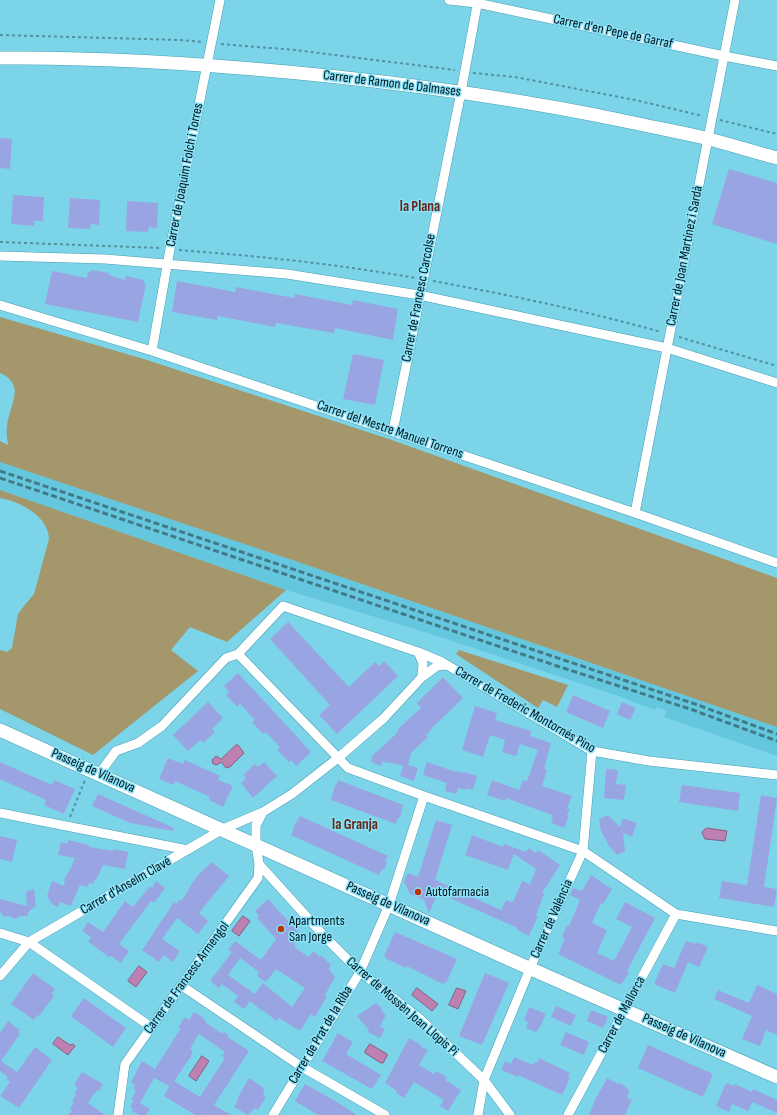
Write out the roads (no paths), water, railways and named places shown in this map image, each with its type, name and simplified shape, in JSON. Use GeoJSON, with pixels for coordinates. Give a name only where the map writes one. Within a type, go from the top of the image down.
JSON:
{"type":"FeatureCollection","features":[{"type":"Feature","properties":{"kind":"street","name":"Carrer de Joaquim Folch i Torres"},"geometry":{"type":"LineString","coordinates":[[152,351],[167,264],[220,0]]}},
{"type":"Feature","properties":{"kind":"street","name":"Carrer d'en Pepe de Garraf"},"geometry":{"type":"LineString","coordinates":[[448,0],[477,2],[724,56],[777,66]]}},
{"type":"Feature","properties":{"kind":"street","name":"Carrer de Joan Martínez i Sardà"},"geometry":{"type":"LineString","coordinates":[[635,513],[735,0]]}},
{"type":"Feature","properties":{"kind":"street","name":"Carrer de Francesc Carcolse"},"geometry":{"type":"LineString","coordinates":[[393,431],[419,295],[461,92],[477,2]]}},
{"type":"Feature","properties":{"kind":"street","name":"Carrer de Ramon de Dalmases"},"geometry":{"type":"LineString","coordinates":[[0,58],[80,59],[207,65],[331,76],[461,92],[564,109],[708,139],[777,158]]}},
{"type":"Feature","properties":{"kind":"street"},"geometry":{"type":"LineString","coordinates":[[0,256],[105,259],[287,274],[419,295],[667,348],[777,383]]}},
{"type":"Feature","properties":{"kind":"street","name":"Carrer del Mestre Manuel Torrens"},"geometry":{"type":"LineString","coordinates":[[0,305],[152,351],[393,431],[635,513],[777,564]]}},
{"type":"Feature","properties":{"kind":"street","name":"Carrer de Frederic Montornés Pino"},"geometry":{"type":"LineString","coordinates":[[238,654],[283,606],[418,652],[446,665],[592,751],[649,762],[777,776]]}},
{"type":"Feature","properties":{"kind":"street"},"geometry":{"type":"LineString","coordinates":[[418,652],[423,663],[422,677]]}},
{"type":"Feature","properties":{"kind":"street"},"geometry":{"type":"LineString","coordinates":[[94,772],[116,751],[138,743],[162,726],[226,658],[238,654],[348,768],[583,851],[676,914],[777,931]]}},
{"type":"Feature","properties":{"kind":"street","name":"Carrer d'Anselm Clavé"},"geometry":{"type":"LineString","coordinates":[[0,976],[29,942],[223,829],[263,812],[292,794],[338,758],[384,718],[422,677],[437,666],[446,665]]}},
{"type":"Feature","properties":{"kind":"street","name":"Passeig de Vilanova"},"geometry":{"type":"LineString","coordinates":[[0,730],[223,829],[530,969],[777,1077]]}},
{"type":"Feature","properties":{"kind":"street","name":"Carrer de València"},"geometry":{"type":"LineString","coordinates":[[478,1115],[484,1080],[530,969],[583,851],[592,751]]}},
{"type":"Feature","properties":{"kind":"street","name":"Carrer de Prat de la Riba"},"geometry":{"type":"LineString","coordinates":[[273,1115],[360,972],[389,905],[424,796]]}},
{"type":"Feature","properties":{"kind":"street"},"geometry":{"type":"LineString","coordinates":[[256,845],[256,825],[263,812]]}},
{"type":"Feature","properties":{"kind":"street"},"geometry":{"type":"LineString","coordinates":[[0,813],[188,850]]}},
{"type":"Feature","properties":{"kind":"street","name":"Carrer de Francesc Armengol"},"geometry":{"type":"LineString","coordinates":[[118,1115],[125,1064],[258,878],[259,864],[256,845]]}},
{"type":"Feature","properties":{"kind":"street","name":"Carrer de Mossèn Joan Llopis Pi"},"geometry":{"type":"LineString","coordinates":[[259,864],[325,937],[360,972],[419,1018],[484,1080],[510,1115]]}},
{"type":"Feature","properties":{"kind":"street","name":"Carrer de Mallorca"},"geometry":{"type":"LineString","coordinates":[[568,1115],[676,914]]}},
{"type":"Feature","properties":{"kind":"street"},"geometry":{"type":"LineString","coordinates":[[0,933],[29,942],[151,1027]]}},
{"type":"Feature","properties":{"kind":"street"},"geometry":{"type":"LineString","coordinates":[[182,986],[302,1067],[386,1115]]}},
{"type":"Feature","properties":{"kind":"railway"},"geometry":{"type":"LineString","coordinates":[[0,471],[695,704],[777,734]]}},
{"type":"Feature","properties":{"kind":"railway"},"geometry":{"type":"LineString","coordinates":[[0,478],[557,666],[693,710],[777,741]]}},
{"type":"Feature","properties":{"kind":"place","name":"Autofarmacia"},"geometry":{"type":"Point","coordinates":[418,892]}},
{"type":"Feature","properties":{"kind":"place","name":"Apartments San Jorge"},"geometry":{"type":"Point","coordinates":[281,929]}},
{"type":"Feature","properties":{"kind":"district","name":"la Plana"},"geometry":{"type":"Point","coordinates":[420,207]}},
{"type":"Feature","properties":{"kind":"district","name":"la Granja"},"geometry":{"type":"Point","coordinates":[355,825]}}]}
